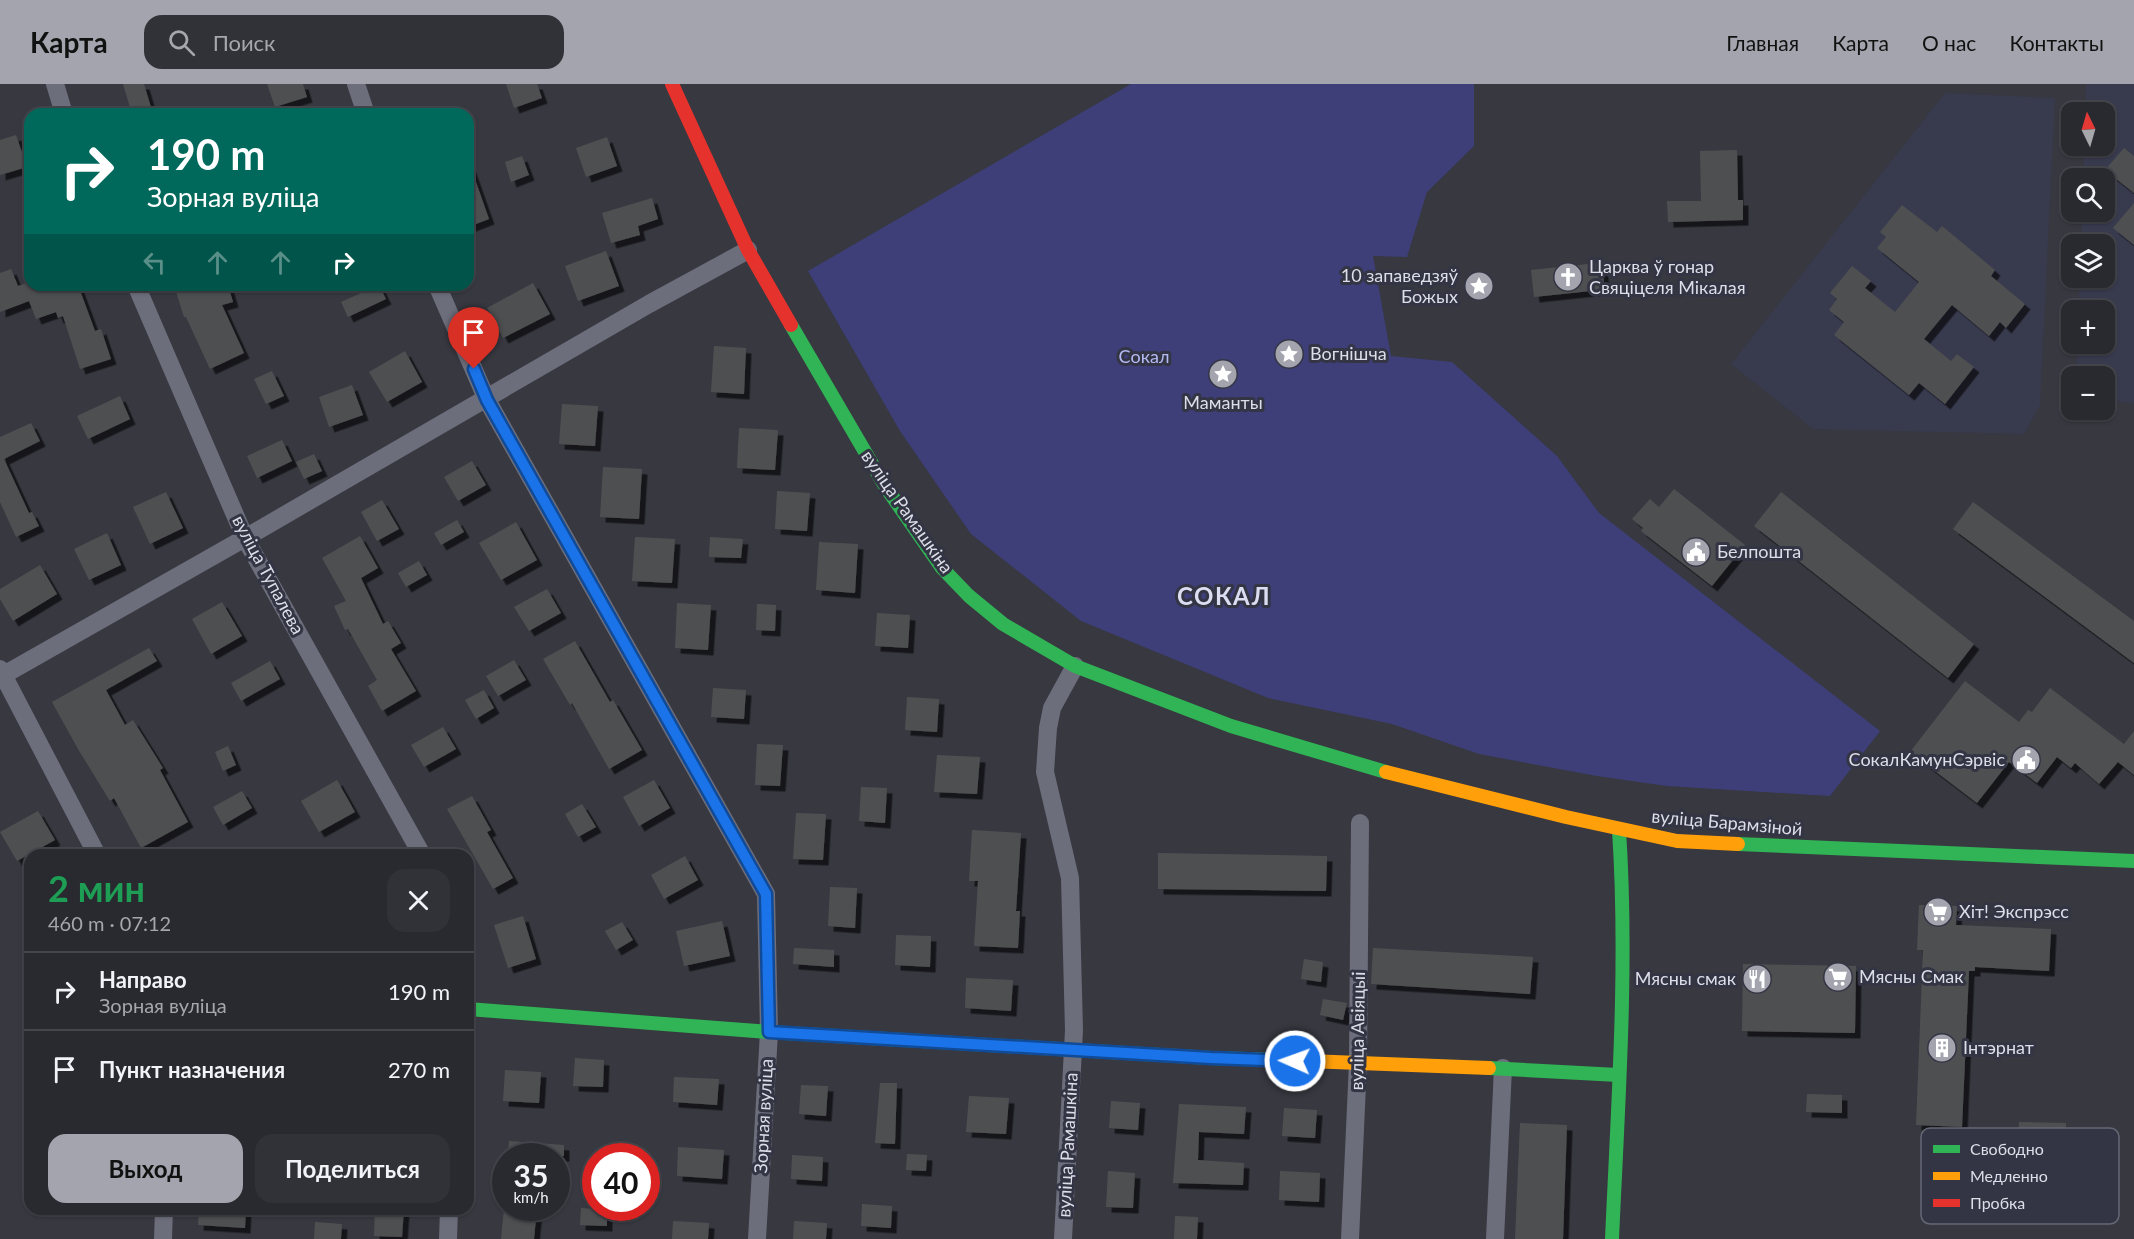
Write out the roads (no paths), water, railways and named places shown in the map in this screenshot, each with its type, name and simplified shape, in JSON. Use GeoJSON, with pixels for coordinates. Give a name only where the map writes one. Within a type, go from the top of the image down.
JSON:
{"type":"FeatureCollection","features":[{"type":"Feature","properties":{"kind":"street"},"geometry":{"type":"LineString","coordinates":[[55,84],[62,108]]}},
{"type":"Feature","properties":{"kind":"street"},"geometry":{"type":"LineString","coordinates":[[356,84],[364,108]]}},
{"type":"Feature","properties":{"kind":"street","name":"вуліца Рамашкіна"},"geometry":{"type":"LineString","coordinates":[[672,84],[748,250],[885,486],[942,568],[969,596],[1003,624],[1075,666],[1052,708],[1048,728],[1045,772],[1070,878],[1074,1030],[1063,1239]]}},
{"type":"Feature","properties":{"kind":"street"},"geometry":{"type":"LineString","coordinates":[[94,849],[1,674],[245,538],[487,400],[649,304],[748,250]]}},
{"type":"Feature","properties":{"kind":"street","name":"вуліца Тупалева"},"geometry":{"type":"LineString","coordinates":[[139,291],[245,538],[419,849]]}},
{"type":"Feature","properties":{"kind":"street","name":"Зорная вуліца"},"geometry":{"type":"LineString","coordinates":[[440,291],[487,400],[766,894],[769,1032],[757,1239]]}},
{"type":"Feature","properties":{"kind":"street","name":"вуліца Барамзіной"},"geometry":{"type":"LineString","coordinates":[[1075,666],[1242,729],[1454,790],[1619,830],[1688,842],[2134,861]]}},
{"type":"Feature","properties":{"kind":"street","name":"вуліца Авіяцыі"},"geometry":{"type":"LineString","coordinates":[[1350,1239],[1358,1063],[1360,823]]}},
{"type":"Feature","properties":{"kind":"street"},"geometry":{"type":"LineString","coordinates":[[1612,1239],[1622,985],[1622,877],[1619,830]]}},
{"type":"Feature","properties":{"kind":"street"},"geometry":{"type":"LineString","coordinates":[[474,1009],[769,1032],[1211,1058],[1503,1068],[1618,1075]]}},
{"type":"Feature","properties":{"kind":"street"},"geometry":{"type":"LineString","coordinates":[[1495,1239],[1503,1068]]}},
{"type":"Feature","properties":{"kind":"street"},"geometry":{"type":"LineString","coordinates":[[163,1239],[164,1215]]}},
{"type":"Feature","properties":{"kind":"street"},"geometry":{"type":"LineString","coordinates":[[448,1239],[449,1215]]}},
{"type":"Feature","properties":{"kind":"place","name":"Царква ў гонар Свяціцеля Мікалая"},"geometry":{"type":"Point","coordinates":[1568,277]}},
{"type":"Feature","properties":{"kind":"place","name":"10 запаведзяў Божых"},"geometry":{"type":"Point","coordinates":[1479,286]}},
{"type":"Feature","properties":{"kind":"place","name":"Вогнішча"},"geometry":{"type":"Point","coordinates":[1289,354]}},
{"type":"Feature","properties":{"kind":"place","name":"Маманты"},"geometry":{"type":"Point","coordinates":[1223,374]}},
{"type":"Feature","properties":{"kind":"place","name":"Белпошта"},"geometry":{"type":"Point","coordinates":[1696,552]}},
{"type":"Feature","properties":{"kind":"place","name":"СокалКамунСэрвіс"},"geometry":{"type":"Point","coordinates":[2026,760]}},
{"type":"Feature","properties":{"kind":"place","name":"Хіт! Экспрэсс"},"geometry":{"type":"Point","coordinates":[1938,912]}},
{"type":"Feature","properties":{"kind":"place","name":"Мясны Смак"},"geometry":{"type":"Point","coordinates":[1838,977]}},
{"type":"Feature","properties":{"kind":"place","name":"Мясны смак"},"geometry":{"type":"Point","coordinates":[1757,979]}},
{"type":"Feature","properties":{"kind":"place","name":"Інтэрнат"},"geometry":{"type":"Point","coordinates":[1942,1048]}},
{"type":"Feature","properties":{"kind":"district","name":"СОКАЛ"},"geometry":{"type":"Point","coordinates":[1224,597]}},
{"type":"Feature","properties":{"kind":"park label","name":"Сокал"},"geometry":{"type":"Point","coordinates":[1144,357]}}]}
